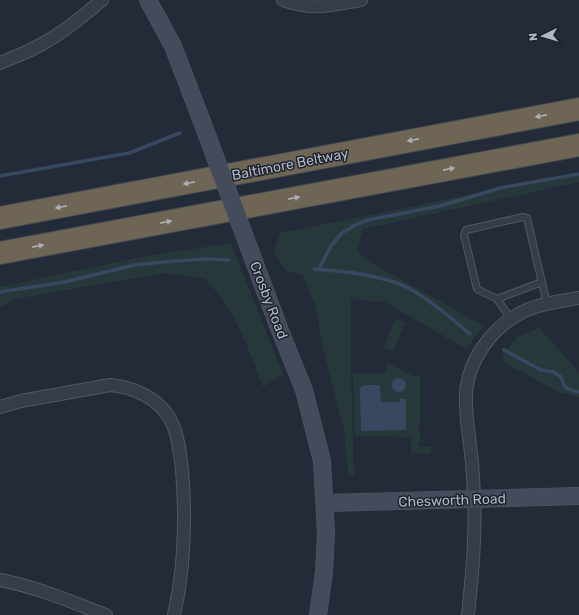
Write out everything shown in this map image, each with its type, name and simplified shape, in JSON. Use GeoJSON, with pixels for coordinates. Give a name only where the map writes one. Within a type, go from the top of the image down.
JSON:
{"type":"FeatureCollection","features":[{"type":"Feature","properties":{"kind":"highway","name":"Baltimore Beltway"},"geometry":{"type":"LineString","coordinates":[[0,218],[579,109]]}},
{"type":"Feature","properties":{"kind":"highway"},"geometry":{"type":"LineString","coordinates":[[0,253],[579,145]]}},
{"type":"Feature","properties":{"kind":"main road","name":"Crosby Road"},"geometry":{"type":"LineString","coordinates":[[148,0],[172,46],[304,390],[322,461],[326,503],[324,572],[318,615]]}},
{"type":"Feature","properties":{"kind":"main road","name":"Chesworth Road"},"geometry":{"type":"LineString","coordinates":[[326,503],[579,496]]}},
{"type":"Feature","properties":{"kind":"street"},"geometry":{"type":"LineString","coordinates":[[0,63],[43,44],[64,30],[102,0]]}},
{"type":"Feature","properties":{"kind":"street"},"geometry":{"type":"LineString","coordinates":[[283,0],[300,6],[314,7],[361,0]]}},
{"type":"Feature","properties":{"kind":"street"},"geometry":{"type":"LineString","coordinates":[[468,615],[474,561],[474,499],[472,456],[466,394],[468,378],[474,363],[490,337],[511,319],[529,309],[579,298]]}},
{"type":"Feature","properties":{"kind":"street"},"geometry":{"type":"LineString","coordinates":[[0,408],[21,401],[110,385],[123,386],[135,390],[150,399],[170,418],[176,434],[184,494],[183,570],[174,615]]}},
{"type":"Feature","properties":{"kind":"street"},"geometry":{"type":"LineString","coordinates":[[0,580],[39,590],[106,615]]}},
{"type":"Feature","properties":{"kind":"lane"},"geometry":{"type":"LineString","coordinates":[[511,319],[497,299],[477,288],[464,235],[466,230],[522,217],[527,218],[547,304]]}},
{"type":"Feature","properties":{"kind":"lane"},"geometry":{"type":"LineString","coordinates":[[497,299],[542,282]]}},
{"type":"Feature","properties":{"kind":"shaded area"},"geometry":{"type":"Polygon","coordinates":[[[579,173],[579,182],[363,229],[357,251],[368,261],[484,326],[466,349],[385,302],[351,299],[354,476],[348,472],[344,430],[323,348],[316,309],[303,275],[285,270],[274,251],[280,233],[579,173]]]}},
{"type":"Feature","properties":{"kind":"shaded area"},"geometry":{"type":"Polygon","coordinates":[[[231,243],[283,374],[263,387],[235,320],[221,297],[205,279],[165,273],[15,299],[0,308],[0,287],[136,258],[231,243]]]}},
{"type":"Feature","properties":{"kind":"shaded area"},"geometry":{"type":"Polygon","coordinates":[[[395,319],[405,322],[393,352],[384,348],[395,319]]]}},
{"type":"Feature","properties":{"kind":"shaded area"},"geometry":{"type":"Polygon","coordinates":[[[539,328],[579,372],[579,397],[561,393],[503,362],[503,354],[517,337],[539,328]]]}},
{"type":"Feature","properties":{"kind":"shaded area"},"geometry":{"type":"Polygon","coordinates":[[[387,363],[413,376],[420,375],[419,447],[431,447],[431,454],[411,453],[411,437],[355,436],[353,373],[386,373],[387,363]]]}},
{"type":"Feature","properties":{"kind":"water"},"geometry":{"type":"Polygon","coordinates":[[[399,378],[404,380],[406,385],[404,390],[399,392],[394,390],[392,385],[394,380],[399,378]]]}},
{"type":"Feature","properties":{"kind":"water"},"geometry":{"type":"Polygon","coordinates":[[[364,385],[380,386],[381,402],[400,402],[400,399],[406,399],[406,430],[361,431],[360,388],[364,385]]]}},
{"type":"Feature","properties":{"kind":"waterway"},"geometry":{"type":"LineString","coordinates":[[0,176],[129,153],[180,133]]}},
{"type":"Feature","properties":{"kind":"waterway"},"geometry":{"type":"LineString","coordinates":[[319,269],[331,246],[342,233],[355,225],[368,220],[440,206],[500,188],[579,174]]}},
{"type":"Feature","properties":{"kind":"waterway"},"geometry":{"type":"LineString","coordinates":[[0,292],[64,282],[135,265],[205,259],[229,260]]}},
{"type":"Feature","properties":{"kind":"waterway"},"geometry":{"type":"LineString","coordinates":[[314,269],[377,277],[402,285],[427,300],[470,334]]}},
{"type":"Feature","properties":{"kind":"waterway"},"geometry":{"type":"LineString","coordinates":[[504,350],[541,370],[554,372],[561,377],[564,385],[568,389],[579,392]]}}]}
